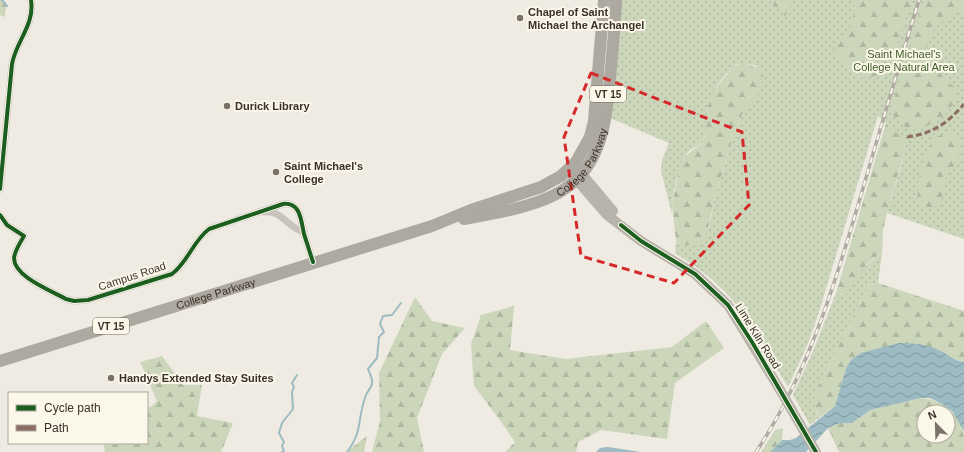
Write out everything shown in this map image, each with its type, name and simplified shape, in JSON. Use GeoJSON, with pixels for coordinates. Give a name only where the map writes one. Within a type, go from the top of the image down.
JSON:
{"type":"FeatureCollection","features":[{"type":"Feature","properties":{"kind":"main road","name":"College Parkway"},"geometry":{"type":"LineString","coordinates":[[432,226],[471,210],[541,187],[571,168],[580,156],[592,130],[604,0]]}},
{"type":"Feature","properties":{"kind":"main road","name":"College Parkway"},"geometry":{"type":"LineString","coordinates":[[0,361],[432,226],[534,203],[557,194],[579,177],[595,153],[603,132],[609,87],[616,0]]}},
{"type":"Feature","properties":{"kind":"main road","name":"Lime Kiln Road"},"geometry":{"type":"LineString","coordinates":[[571,168],[607,215],[641,241],[695,274],[728,304],[816,452]]}},
{"type":"Feature","properties":{"kind":"street"},"geometry":{"type":"LineString","coordinates":[[0,188],[13,59],[17,46],[30,21],[31,0]]}},
{"type":"Feature","properties":{"kind":"street","name":"Campus Road"},"geometry":{"type":"LineString","coordinates":[[0,215],[7,225],[24,236],[14,257],[15,265],[20,273],[66,299],[79,301],[93,299],[172,274],[182,263],[201,236],[209,229],[283,204],[292,205],[300,215],[313,262]]}},
{"type":"Feature","properties":{"kind":"street","name":"Campus Road"},"geometry":{"type":"LineString","coordinates":[[258,213],[267,211],[275,213],[296,229],[304,232]]}},
{"type":"Feature","properties":{"kind":"highlighted area"},"geometry":{"type":"Polygon","coordinates":[[[591,73],[742,132],[749,205],[674,283],[581,256],[564,137],[591,73]]]}},
{"type":"Feature","properties":{"kind":"green space"},"geometry":{"type":"Polygon","coordinates":[[[0,0],[4,0],[6,4],[5,17],[0,15],[0,0]]]}},
{"type":"Feature","properties":{"kind":"green space","name":"Saint Michael's College Natural Area"},"geometry":{"type":"Polygon","coordinates":[[[619,0],[964,0],[964,239],[887,213],[902,163],[905,145],[878,116],[819,312],[807,346],[788,387],[757,334],[730,297],[698,268],[675,253],[676,240],[680,244],[709,228],[715,197],[735,131],[742,114],[763,75],[755,65],[737,64],[726,74],[717,86],[708,106],[706,129],[703,141],[688,152],[684,157],[678,172],[674,191],[672,214],[661,171],[662,160],[669,143],[610,118],[619,0]]]}},
{"type":"Feature","properties":{"kind":"green space"},"geometry":{"type":"Polygon","coordinates":[[[769,0],[793,0],[785,16],[769,0]]]}},
{"type":"Feature","properties":{"kind":"green space"},"geometry":{"type":"Polygon","coordinates":[[[853,0],[912,0],[887,74],[861,78],[832,54],[846,35],[852,23],[854,9],[853,0]]]}},
{"type":"Feature","properties":{"kind":"green space"},"geometry":{"type":"Polygon","coordinates":[[[924,0],[964,0],[964,10],[945,19],[935,29],[928,41],[927,48],[944,79],[954,87],[957,95],[949,110],[938,120],[932,124],[909,130],[890,113],[924,0]]]}},
{"type":"Feature","properties":{"kind":"green space"},"geometry":{"type":"Polygon","coordinates":[[[741,63],[759,68],[763,75],[762,84],[757,96],[742,114],[735,131],[715,197],[705,242],[698,246],[680,244],[676,240],[672,205],[679,169],[685,156],[700,145],[705,137],[708,106],[713,92],[733,67],[741,63]]]}},
{"type":"Feature","properties":{"kind":"green space"},"geometry":{"type":"Polygon","coordinates":[[[886,123],[903,139],[905,150],[883,230],[882,253],[866,265],[849,291],[842,295],[836,293],[886,123]]]}},
{"type":"Feature","properties":{"kind":"green space"},"geometry":{"type":"Polygon","coordinates":[[[947,133],[957,136],[960,146],[960,156],[946,180],[940,204],[927,208],[920,203],[918,195],[920,174],[931,144],[935,138],[947,133]]]}},
{"type":"Feature","properties":{"kind":"green space"},"geometry":{"type":"Polygon","coordinates":[[[882,253],[878,283],[869,285],[815,393],[816,411],[820,417],[810,425],[793,395],[814,349],[836,293],[842,295],[846,293],[861,270],[882,253]]]}},
{"type":"Feature","properties":{"kind":"green space"},"geometry":{"type":"Polygon","coordinates":[[[878,283],[964,311],[964,362],[952,358],[938,349],[861,353],[852,359],[846,368],[835,406],[820,417],[813,404],[815,393],[869,285],[878,283]]]}},
{"type":"Feature","properties":{"kind":"green space"},"geometry":{"type":"Polygon","coordinates":[[[415,297],[432,321],[465,328],[442,354],[417,418],[424,452],[372,452],[380,421],[379,373],[415,297]]]}},
{"type":"Feature","properties":{"kind":"green space"},"geometry":{"type":"Polygon","coordinates":[[[514,306],[510,350],[566,359],[672,347],[706,321],[724,348],[675,383],[667,439],[601,430],[578,442],[576,452],[505,452],[515,442],[474,386],[471,344],[481,315],[514,306]]]}},
{"type":"Feature","properties":{"kind":"green space"},"geometry":{"type":"Polygon","coordinates":[[[162,356],[183,385],[202,385],[197,416],[233,423],[221,452],[105,452],[103,444],[148,444],[148,408],[157,401],[140,362],[162,356]]]}},
{"type":"Feature","properties":{"kind":"green space"},"geometry":{"type":"Polygon","coordinates":[[[921,398],[928,399],[941,404],[916,404],[916,444],[956,444],[956,417],[963,430],[964,452],[839,452],[828,428],[840,423],[852,423],[870,410],[921,398]]]}},
{"type":"Feature","properties":{"kind":"green space"},"geometry":{"type":"Polygon","coordinates":[[[783,428],[782,440],[770,452],[761,452],[775,430],[783,428]]]}},
{"type":"Feature","properties":{"kind":"green space"},"geometry":{"type":"Polygon","coordinates":[[[367,436],[364,452],[346,452],[367,436]]]}},
{"type":"Feature","properties":{"kind":"water"},"geometry":{"type":"Polygon","coordinates":[[[899,343],[914,344],[929,346],[964,362],[964,431],[956,418],[956,404],[942,404],[930,398],[921,398],[870,410],[852,423],[840,423],[828,428],[806,452],[770,452],[782,440],[796,438],[835,406],[846,368],[852,359],[861,353],[899,343]]]}},
{"type":"Feature","properties":{"kind":"water"},"geometry":{"type":"Polygon","coordinates":[[[608,447],[641,452],[596,452],[600,448],[608,447]]]}},
{"type":"Feature","properties":{"kind":"waterway"},"geometry":{"type":"LineString","coordinates":[[2,0],[7,6]]}},
{"type":"Feature","properties":{"kind":"waterway"},"geometry":{"type":"LineString","coordinates":[[347,452],[358,431],[363,403],[372,384],[372,378],[368,369],[377,358],[379,337],[384,332],[380,324],[383,316],[392,315],[401,303]]}},
{"type":"Feature","properties":{"kind":"waterway"},"geometry":{"type":"LineString","coordinates":[[282,452],[284,451],[282,446],[284,442],[279,433],[282,423],[293,409],[292,392],[294,387],[292,383],[297,375]]}},
{"type":"Feature","properties":{"kind":"railway"},"geometry":{"type":"LineString","coordinates":[[756,452],[791,391],[805,360],[830,295],[919,0]]}},
{"type":"Feature","properties":{"kind":"marked path"},"geometry":{"type":"LineString","coordinates":[[907,137],[916,136],[932,130],[946,122],[964,104]]}},
{"type":"Feature","properties":{"kind":"cycle path"},"geometry":{"type":"LineString","coordinates":[[0,189],[12,64],[17,48],[28,25],[31,0]]}},
{"type":"Feature","properties":{"kind":"cycle path"},"geometry":{"type":"LineString","coordinates":[[0,215],[7,225],[24,236],[14,258],[20,271],[43,288],[66,299],[74,301],[88,300],[172,274],[178,269],[199,239],[209,229],[283,204],[289,204],[297,209],[301,218],[304,234],[313,262]]}},
{"type":"Feature","properties":{"kind":"cycle path"},"geometry":{"type":"LineString","coordinates":[[621,225],[641,241],[695,274],[728,305],[752,342],[816,452]]}},
{"type":"Feature","properties":{"kind":"place","name":"Chapel of Saint Michael the Archangel"},"geometry":{"type":"Point","coordinates":[520,18]}},
{"type":"Feature","properties":{"kind":"place","name":"Durick Library"},"geometry":{"type":"Point","coordinates":[227,106]}},
{"type":"Feature","properties":{"kind":"place","name":"Saint Michael's College"},"geometry":{"type":"Point","coordinates":[276,172]}},
{"type":"Feature","properties":{"kind":"place","name":"Handys Extended Stay Suites"},"geometry":{"type":"Point","coordinates":[111,378]}}]}
